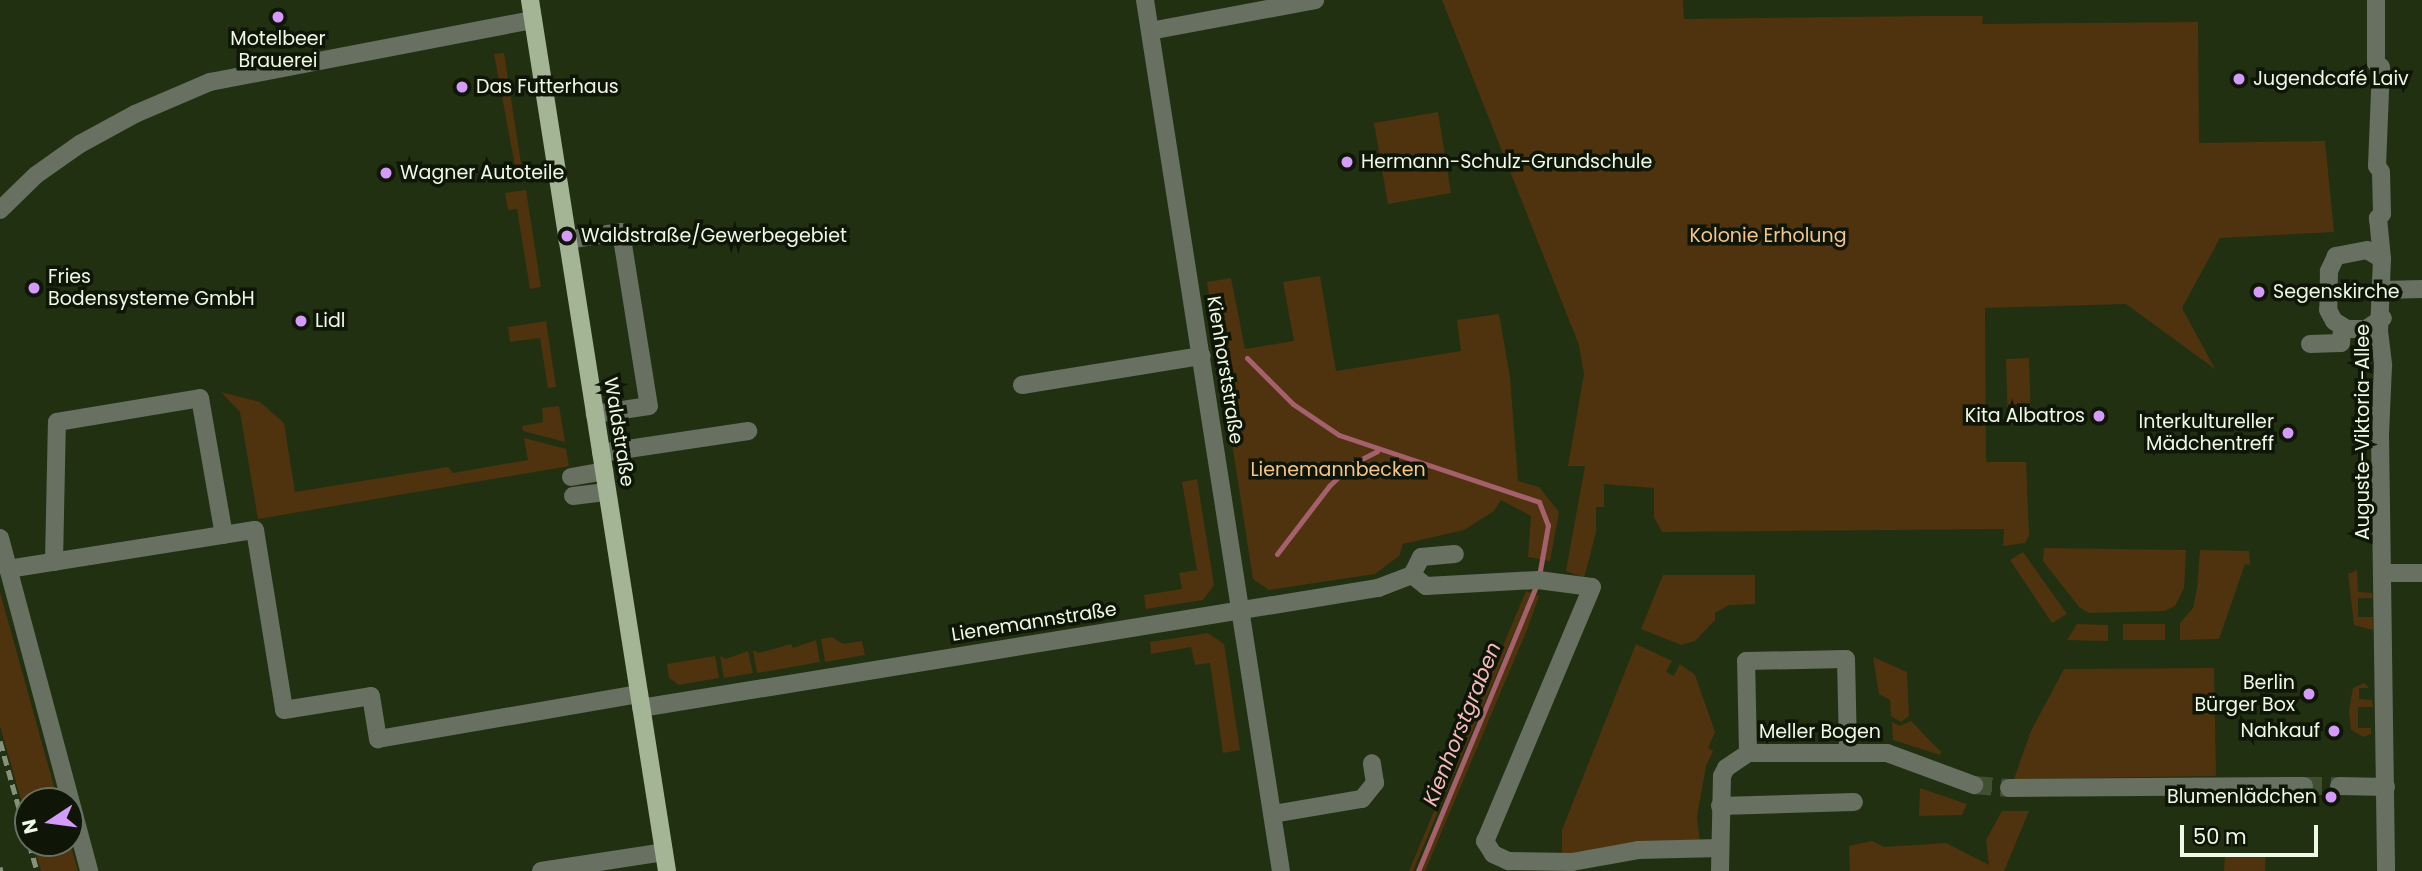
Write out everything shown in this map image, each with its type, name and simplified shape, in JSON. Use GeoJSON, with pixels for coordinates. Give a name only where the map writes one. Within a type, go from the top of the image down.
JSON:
{"type":"FeatureCollection","features":[{"type":"Feature","properties":{"kind":"main road","name":"Waldstraße"},"geometry":{"type":"LineString","coordinates":[[530,0],[667,871]]}},
{"type":"Feature","properties":{"kind":"street","name":"Kienhorststraße"},"geometry":{"type":"LineString","coordinates":[[1145,0],[1281,871]]}},
{"type":"Feature","properties":{"kind":"street"},"geometry":{"type":"LineString","coordinates":[[1150,31],[1315,0]]}},
{"type":"Feature","properties":{"kind":"street","name":"Auguste-Viktoria-Allee"},"geometry":{"type":"LineString","coordinates":[[2376,0],[2376,63],[2381,79],[2378,242],[2382,259],[2383,318],[2379,331],[2385,573],[2381,620],[2386,871]]}},
{"type":"Feature","properties":{"kind":"street"},"geometry":{"type":"LineString","coordinates":[[0,210],[36,175],[80,144],[135,114],[210,82],[533,20]]}},
{"type":"Feature","properties":{"kind":"street"},"geometry":{"type":"LineString","coordinates":[[567,240],[621,232],[649,405],[595,414]]}},
{"type":"Feature","properties":{"kind":"street"},"geometry":{"type":"LineString","coordinates":[[2310,344],[2341,343],[2342,328],[2328,310],[2331,263],[2352,250],[2367,250],[2382,259]]}},
{"type":"Feature","properties":{"kind":"street"},"geometry":{"type":"LineString","coordinates":[[2382,290],[2422,289]]}},
{"type":"Feature","properties":{"kind":"street"},"geometry":{"type":"LineString","coordinates":[[2342,328],[2366,329],[2383,318]]}},
{"type":"Feature","properties":{"kind":"street"},"geometry":{"type":"LineString","coordinates":[[1023,385],[1202,356]]}},
{"type":"Feature","properties":{"kind":"street"},"geometry":{"type":"LineString","coordinates":[[8,569],[54,562],[224,535],[200,398],[57,422],[54,562]]}},
{"type":"Feature","properties":{"kind":"street"},"geometry":{"type":"LineString","coordinates":[[571,477],[603,462],[748,431]]}},
{"type":"Feature","properties":{"kind":"street"},"geometry":{"type":"LineString","coordinates":[[573,496],[607,492]]}},
{"type":"Feature","properties":{"kind":"street","name":"Lienemannstraße"},"geometry":{"type":"LineString","coordinates":[[224,535],[255,530],[284,710],[371,696],[378,739],[1378,589],[1412,575]]}},
{"type":"Feature","properties":{"kind":"street"},"geometry":{"type":"LineString","coordinates":[[0,538],[89,871]]}},
{"type":"Feature","properties":{"kind":"street"},"geometry":{"type":"LineString","coordinates":[[1455,554],[1421,557],[1412,575],[1426,586],[1538,580],[1592,587],[1485,841],[1493,854],[1508,861],[1572,862],[1638,850],[1720,848]]}},
{"type":"Feature","properties":{"kind":"street"},"geometry":{"type":"LineString","coordinates":[[2385,573],[2422,573]]}},
{"type":"Feature","properties":{"kind":"street"},"geometry":{"type":"LineString","coordinates":[[1748,753],[1746,661],[1846,659],[1848,750]]}},
{"type":"Feature","properties":{"kind":"street","name":"Meller Bogen"},"geometry":{"type":"LineString","coordinates":[[1720,871],[1720,806],[1726,768],[1748,753],[1848,750],[1887,753],[1974,785]]}},
{"type":"Feature","properties":{"kind":"street"},"geometry":{"type":"LineString","coordinates":[[1273,814],[1362,799],[1376,783],[1372,763]]}},
{"type":"Feature","properties":{"kind":"street"},"geometry":{"type":"LineString","coordinates":[[2009,788],[2304,786]]}},
{"type":"Feature","properties":{"kind":"street"},"geometry":{"type":"LineString","coordinates":[[2339,786],[2386,787]]}},
{"type":"Feature","properties":{"kind":"street"},"geometry":{"type":"LineString","coordinates":[[1720,806],[1854,802]]}},
{"type":"Feature","properties":{"kind":"street"},"geometry":{"type":"LineString","coordinates":[[541,871],[664,852]]}},
{"type":"Feature","properties":{"kind":"green space","name":"Kolonie Erholung"},"geometry":{"type":"Polygon","coordinates":[[[1442,0],[1683,0],[1684,19],[1983,16],[1982,24],[2198,22],[2199,143],[2325,141],[2334,232],[2220,238],[2182,308],[2215,369],[2126,304],[1985,308],[1986,462],[2026,462],[2029,535],[2025,543],[2003,546],[2004,529],[1662,532],[1654,517],[1654,488],[1604,484],[1604,507],[1596,507],[1596,532],[1584,578],[1566,571],[1585,466],[1568,466],[1584,374],[1579,345],[1442,0]]]}},
{"type":"Feature","properties":{"kind":"green space"},"geometry":{"type":"Polygon","coordinates":[[[504,53],[522,170],[505,174],[504,168],[515,166],[494,54],[504,53]]]}},
{"type":"Feature","properties":{"kind":"green space"},"geometry":{"type":"Polygon","coordinates":[[[1438,112],[1451,193],[1388,204],[1374,123],[1438,112]]]}},
{"type":"Feature","properties":{"kind":"green space"},"geometry":{"type":"Polygon","coordinates":[[[526,190],[541,287],[530,289],[517,209],[508,210],[505,193],[526,190]]]}},
{"type":"Feature","properties":{"kind":"green space","name":"Lienemannbecken"},"geometry":{"type":"Polygon","coordinates":[[[1320,276],[1336,371],[1461,351],[1457,320],[1499,314],[1510,377],[1518,481],[1539,487],[1559,512],[1550,561],[1528,557],[1531,516],[1501,500],[1494,511],[1464,530],[1403,544],[1399,556],[1375,574],[1269,590],[1253,579],[1207,282],[1231,278],[1245,349],[1294,341],[1283,282],[1320,276]]]}},
{"type":"Feature","properties":{"kind":"green space"},"geometry":{"type":"Polygon","coordinates":[[[546,321],[556,387],[548,388],[540,338],[510,342],[508,327],[546,321]]]}},
{"type":"Feature","properties":{"kind":"green space"},"geometry":{"type":"Polygon","coordinates":[[[2029,358],[2031,424],[2008,424],[2006,359],[2029,358]]]}},
{"type":"Feature","properties":{"kind":"green space"},"geometry":{"type":"Polygon","coordinates":[[[221,392],[260,402],[284,423],[295,492],[448,467],[453,473],[528,460],[524,438],[566,449],[569,466],[258,519],[240,412],[221,392]]]}},
{"type":"Feature","properties":{"kind":"green space"},"geometry":{"type":"Polygon","coordinates":[[[559,406],[565,442],[523,431],[522,426],[543,422],[542,408],[559,406]]]}},
{"type":"Feature","properties":{"kind":"green space"},"geometry":{"type":"Polygon","coordinates":[[[1197,479],[1214,585],[1203,600],[1146,609],[1144,595],[1182,589],[1179,573],[1197,570],[1182,482],[1197,479]]]}},
{"type":"Feature","properties":{"kind":"green space"},"geometry":{"type":"Polygon","coordinates":[[[2044,548],[2186,550],[2184,588],[2175,606],[2164,611],[2089,613],[2079,607],[2043,561],[2044,548]]]}},
{"type":"Feature","properties":{"kind":"green space"},"geometry":{"type":"Polygon","coordinates":[[[2200,550],[2249,551],[2250,565],[2245,564],[2219,639],[2180,640],[2180,623],[2193,608],[2200,550]]]}},
{"type":"Feature","properties":{"kind":"green space"},"geometry":{"type":"Polygon","coordinates":[[[2023,552],[2067,614],[2052,623],[2010,560],[2023,552]]]}},
{"type":"Feature","properties":{"kind":"green space"},"geometry":{"type":"Polygon","coordinates":[[[2357,570],[2358,592],[2372,593],[2373,598],[2358,598],[2358,617],[2373,617],[2373,630],[2354,625],[2348,574],[2357,570]]]}},
{"type":"Feature","properties":{"kind":"green space"},"geometry":{"type":"Polygon","coordinates":[[[1663,575],[1755,575],[1755,604],[1729,605],[1715,613],[1715,620],[1695,641],[1681,645],[1641,629],[1663,575]]]}},
{"type":"Feature","properties":{"kind":"green space"},"geometry":{"type":"Polygon","coordinates":[[[1526,591],[1531,593],[1413,871],[1409,871],[1526,591]]]}},
{"type":"Feature","properties":{"kind":"green space"},"geometry":{"type":"Polygon","coordinates":[[[0,592],[54,787],[17,787],[0,726],[0,592]]]}},
{"type":"Feature","properties":{"kind":"green space"},"geometry":{"type":"Polygon","coordinates":[[[1534,594],[1539,596],[1527,630],[1425,871],[1420,871],[1534,594]]]}},
{"type":"Feature","properties":{"kind":"green space"},"geometry":{"type":"Polygon","coordinates":[[[2077,624],[2108,625],[2108,641],[2067,640],[2077,624]]]}},
{"type":"Feature","properties":{"kind":"green space"},"geometry":{"type":"Polygon","coordinates":[[[2123,624],[2165,624],[2165,640],[2123,640],[2123,624]]]}},
{"type":"Feature","properties":{"kind":"green space"},"geometry":{"type":"Polygon","coordinates":[[[1208,633],[1224,644],[1240,750],[1223,753],[1210,663],[1195,665],[1191,647],[1151,654],[1150,642],[1208,633]]]}},
{"type":"Feature","properties":{"kind":"green space"},"geometry":{"type":"Polygon","coordinates":[[[832,637],[843,644],[862,641],[865,655],[825,662],[821,639],[832,637]]]}},
{"type":"Feature","properties":{"kind":"green space"},"geometry":{"type":"Polygon","coordinates":[[[816,640],[820,662],[757,673],[753,650],[759,653],[791,644],[793,648],[816,640]]]}},
{"type":"Feature","properties":{"kind":"green space"},"geometry":{"type":"Polygon","coordinates":[[[1636,644],[1672,661],[1666,672],[1674,676],[1680,664],[1695,675],[1715,732],[1708,748],[1713,751],[1706,766],[1697,817],[1700,843],[1562,855],[1562,830],[1636,644]]]}},
{"type":"Feature","properties":{"kind":"green space"},"geometry":{"type":"Polygon","coordinates":[[[748,651],[753,673],[724,678],[720,656],[726,659],[748,651]]]}},
{"type":"Feature","properties":{"kind":"green space"},"geometry":{"type":"Polygon","coordinates":[[[715,656],[719,678],[679,685],[669,678],[667,664],[715,656]]]}},
{"type":"Feature","properties":{"kind":"green space"},"geometry":{"type":"Polygon","coordinates":[[[1873,657],[1907,672],[1909,716],[1901,722],[1891,716],[1890,700],[1879,694],[1873,657]]]}},
{"type":"Feature","properties":{"kind":"green space"},"geometry":{"type":"Polygon","coordinates":[[[2214,668],[2216,776],[2014,779],[2031,731],[2064,669],[2214,668]]]}},
{"type":"Feature","properties":{"kind":"green space"},"geometry":{"type":"Polygon","coordinates":[[[2364,683],[2369,688],[2359,688],[2359,699],[2372,700],[2373,707],[2358,707],[2358,728],[2371,728],[2371,734],[2364,737],[2351,730],[2349,711],[2353,688],[2364,683]]]}},
{"type":"Feature","properties":{"kind":"green space"},"geometry":{"type":"Polygon","coordinates":[[[1911,721],[1941,752],[1940,755],[1893,740],[1892,722],[1900,726],[1911,721]]]}},
{"type":"Feature","properties":{"kind":"green space"},"geometry":{"type":"Polygon","coordinates":[[[1920,788],[1967,804],[1962,815],[1919,816],[1920,788]]]}},
{"type":"Feature","properties":{"kind":"green space"},"geometry":{"type":"Polygon","coordinates":[[[2002,811],[2029,811],[2004,871],[1850,871],[1849,846],[1872,841],[1884,847],[1946,843],[1989,865],[1986,840],[2002,811]]]}},
{"type":"Feature","properties":{"kind":"green space"},"geometry":{"type":"Polygon","coordinates":[[[2225,854],[2266,854],[2265,871],[2224,871],[2225,854]]]}},
{"type":"Feature","properties":{"kind":"green space"},"geometry":{"type":"Polygon","coordinates":[[[37,857],[74,857],[78,871],[41,871],[37,857]]]}},
{"type":"Feature","properties":{"kind":"waterway","name":"Kienhorstgraben"},"geometry":{"type":"LineString","coordinates":[[1247,358],[1293,404],[1339,435],[1539,502],[1548,525],[1539,576]]}},
{"type":"Feature","properties":{"kind":"waterway"},"geometry":{"type":"LineString","coordinates":[[1277,554],[1329,486],[1352,464],[1377,451]]}},
{"type":"Feature","properties":{"kind":"waterway","name":"Kienhorstgraben"},"geometry":{"type":"LineString","coordinates":[[1418,871],[1535,588]]}},
{"type":"Feature","properties":{"kind":"tunnel"},"geometry":{"type":"LineString","coordinates":[[1974,785],[2009,788]]}},
{"type":"Feature","properties":{"kind":"tunnel"},"geometry":{"type":"LineString","coordinates":[[2304,786],[2339,786]]}},
{"type":"Feature","properties":{"kind":"railway"},"geometry":{"type":"LineString","coordinates":[[0,741],[14,790]]}},
{"type":"Feature","properties":{"kind":"railway"},"geometry":{"type":"LineString","coordinates":[[33,857],[37,871]]}},
{"type":"Feature","properties":{"kind":"railway"},"geometry":{"type":"LineString","coordinates":[[0,867],[1,871]]}},
{"type":"Feature","properties":{"kind":"place","name":"Motelbeer Brauerei"},"geometry":{"type":"Point","coordinates":[278,17]}},
{"type":"Feature","properties":{"kind":"place","name":"Jugendcafé Laiv"},"geometry":{"type":"Point","coordinates":[2239,79]}},
{"type":"Feature","properties":{"kind":"place","name":"Das Futterhaus"},"geometry":{"type":"Point","coordinates":[462,87]}},
{"type":"Feature","properties":{"kind":"place","name":"Hermann-Schulz-Grundschule"},"geometry":{"type":"Point","coordinates":[1347,162]}},
{"type":"Feature","properties":{"kind":"place","name":"Wagner Autoteile"},"geometry":{"type":"Point","coordinates":[386,173]}},
{"type":"Feature","properties":{"kind":"place","name":"Waldstraße/Gewerbegebiet"},"geometry":{"type":"Point","coordinates":[567,236]}},
{"type":"Feature","properties":{"kind":"place","name":"Fries Bodensysteme GmbH"},"geometry":{"type":"Point","coordinates":[34,288]}},
{"type":"Feature","properties":{"kind":"place","name":"Segenskirche"},"geometry":{"type":"Point","coordinates":[2259,292]}},
{"type":"Feature","properties":{"kind":"place","name":"Lidl"},"geometry":{"type":"Point","coordinates":[301,321]}},
{"type":"Feature","properties":{"kind":"place","name":"Kita Albatros"},"geometry":{"type":"Point","coordinates":[2099,416]}},
{"type":"Feature","properties":{"kind":"place","name":"Interkultureller Mädchentreff"},"geometry":{"type":"Point","coordinates":[2288,433]}},
{"type":"Feature","properties":{"kind":"place","name":"Berlin Bürger Box"},"geometry":{"type":"Point","coordinates":[2309,694]}},
{"type":"Feature","properties":{"kind":"place","name":"Nahkauf"},"geometry":{"type":"Point","coordinates":[2334,731]}},
{"type":"Feature","properties":{"kind":"place","name":"Blumenlädchen"},"geometry":{"type":"Point","coordinates":[2331,797]}}]}
